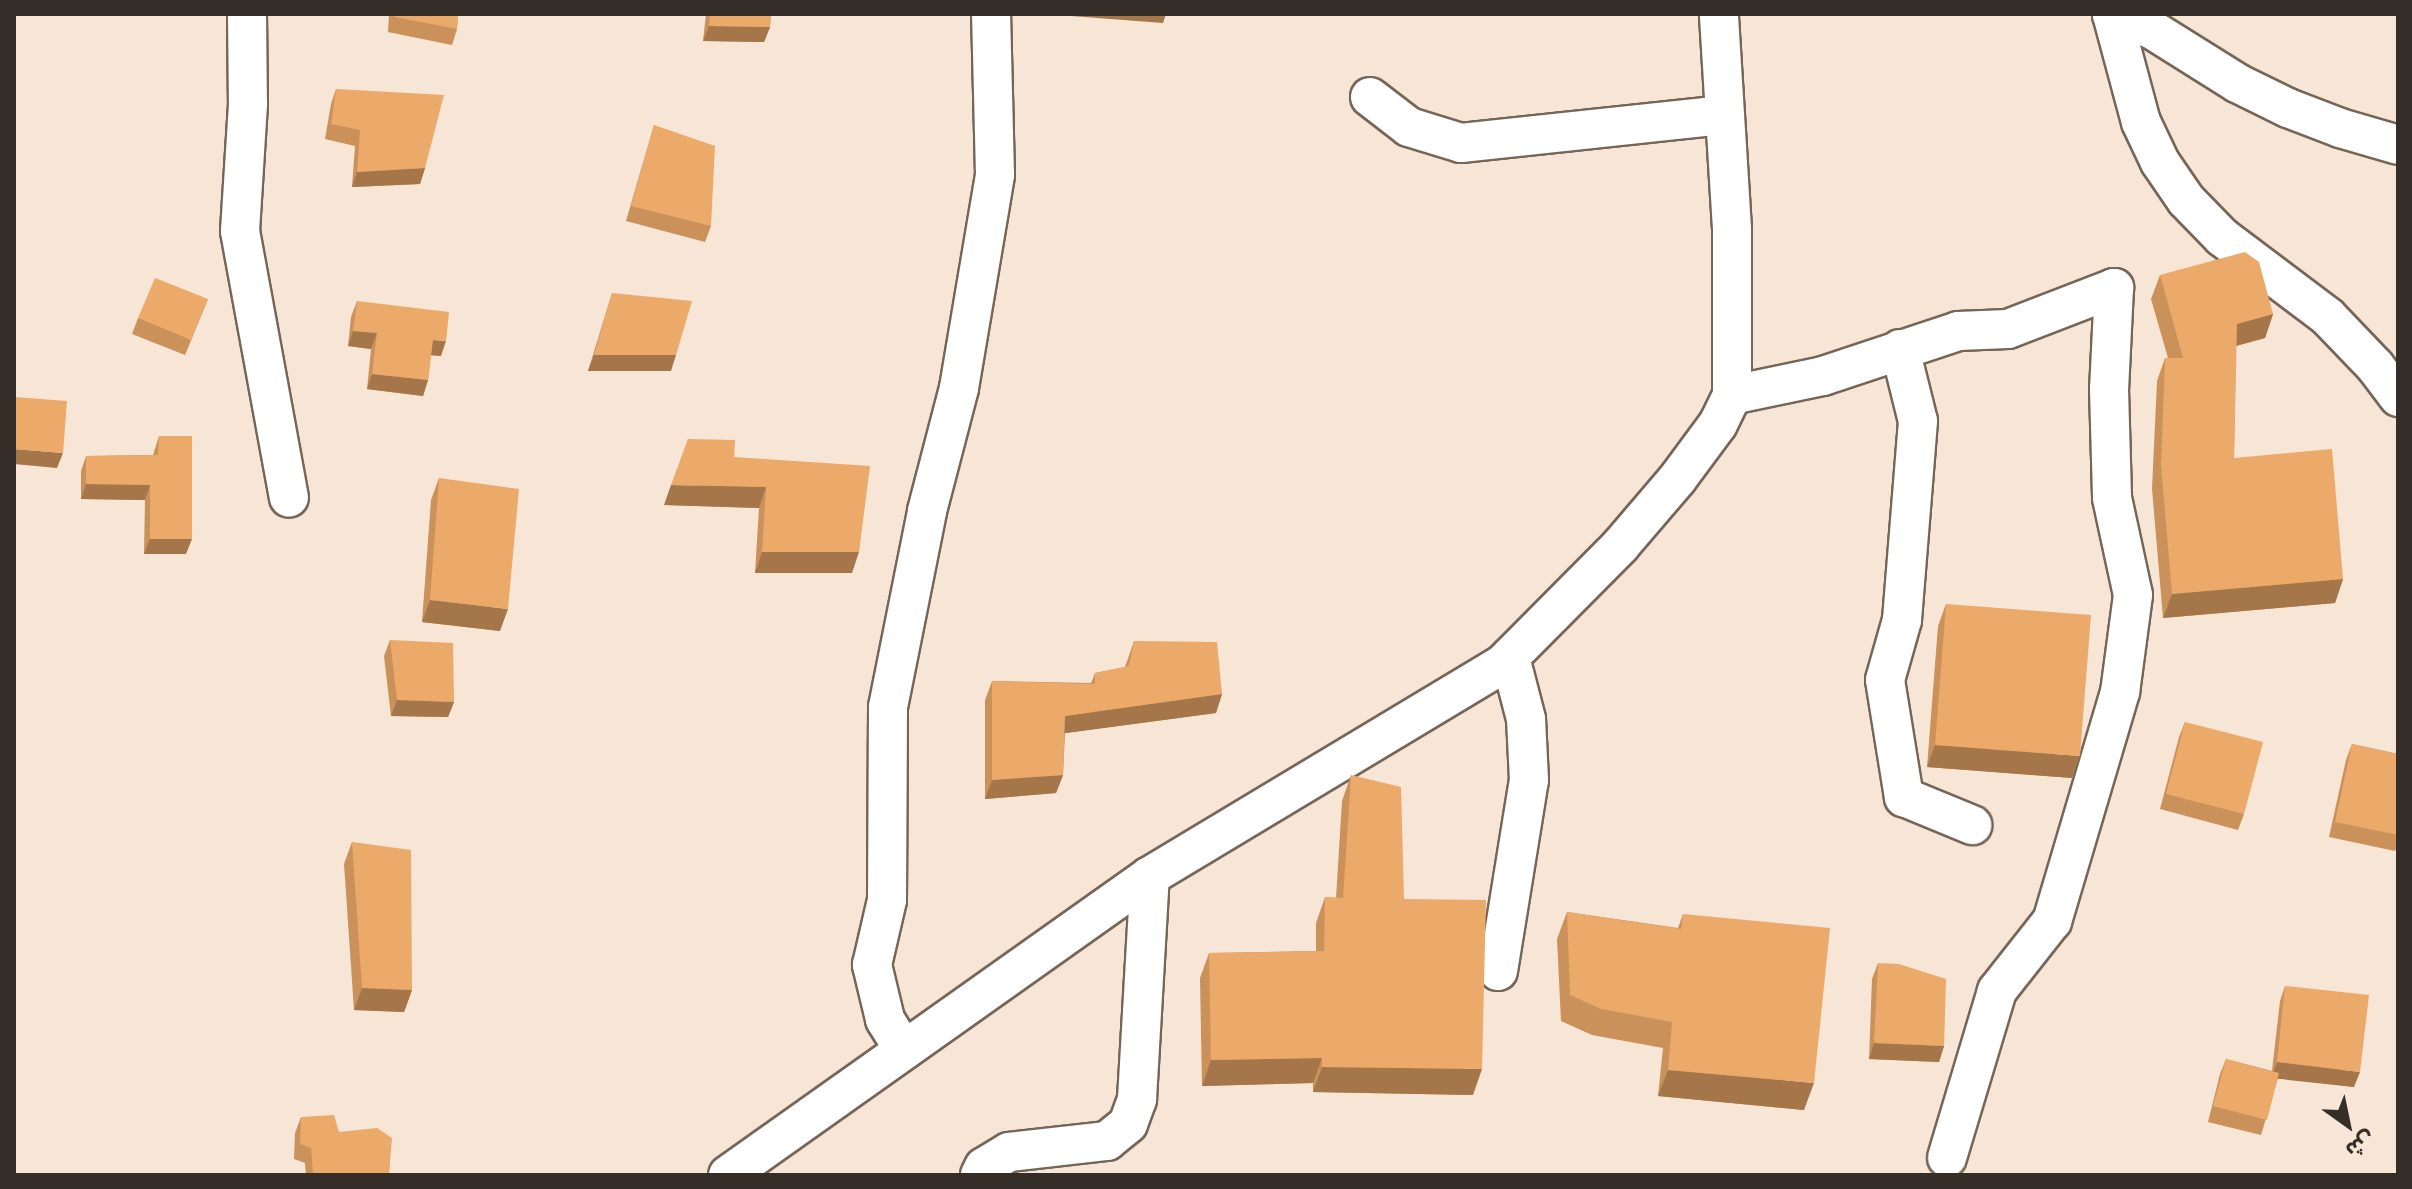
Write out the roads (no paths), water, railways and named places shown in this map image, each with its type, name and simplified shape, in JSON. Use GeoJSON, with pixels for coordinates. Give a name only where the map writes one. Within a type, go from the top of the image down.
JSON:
{"type":"FeatureCollection","features":[{"type":"Feature","properties":{"kind":"street"},"geometry":{"type":"LineString","coordinates":[[247,14],[248,104],[240,231],[289,498]]}},
{"type":"Feature","properties":{"kind":"street"},"geometry":{"type":"LineString","coordinates":[[904,1050],[885,1019],[872,965],[887,900],[888,707],[927,511],[959,388],[995,175],[991,14]]}},
{"type":"Feature","properties":{"kind":"street"},"geometry":{"type":"LineString","coordinates":[[728,1175],[1150,876],[1510,657],[1620,546],[1678,478],[1718,424],[1732,395],[1732,229],[1719,14]]}},
{"type":"Feature","properties":{"kind":"street"},"geometry":{"type":"LineString","coordinates":[[2112,15],[2151,29],[2237,83],[2288,108],[2398,145]]}},
{"type":"Feature","properties":{"kind":"street"},"geometry":{"type":"LineString","coordinates":[[2112,15],[2141,122],[2160,162],[2186,200],[2222,237],[2328,317],[2375,366],[2398,397]]}},
{"type":"Feature","properties":{"kind":"street"},"geometry":{"type":"LineString","coordinates":[[1370,97],[1409,127],[1461,143],[1725,115]]}},
{"type":"Feature","properties":{"kind":"street"},"geometry":{"type":"LineString","coordinates":[[1732,395],[1823,376],[1958,331],[2008,329],[2114,288],[2109,389],[2112,498],[2133,595],[2120,692],[2052,921],[1997,991],[1947,1158]]}},
{"type":"Feature","properties":{"kind":"street"},"geometry":{"type":"LineString","coordinates":[[1900,349],[1918,421],[1902,620],[1885,680],[1904,797],[1972,825]]}},
{"type":"Feature","properties":{"kind":"street"},"geometry":{"type":"LineString","coordinates":[[1498,971],[1529,780],[1526,719],[1510,657]]}},
{"type":"Feature","properties":{"kind":"street"},"geometry":{"type":"LineString","coordinates":[[980,1175],[984,1167],[1009,1152],[1107,1141],[1128,1124],[1137,1099],[1150,876]]}}]}
